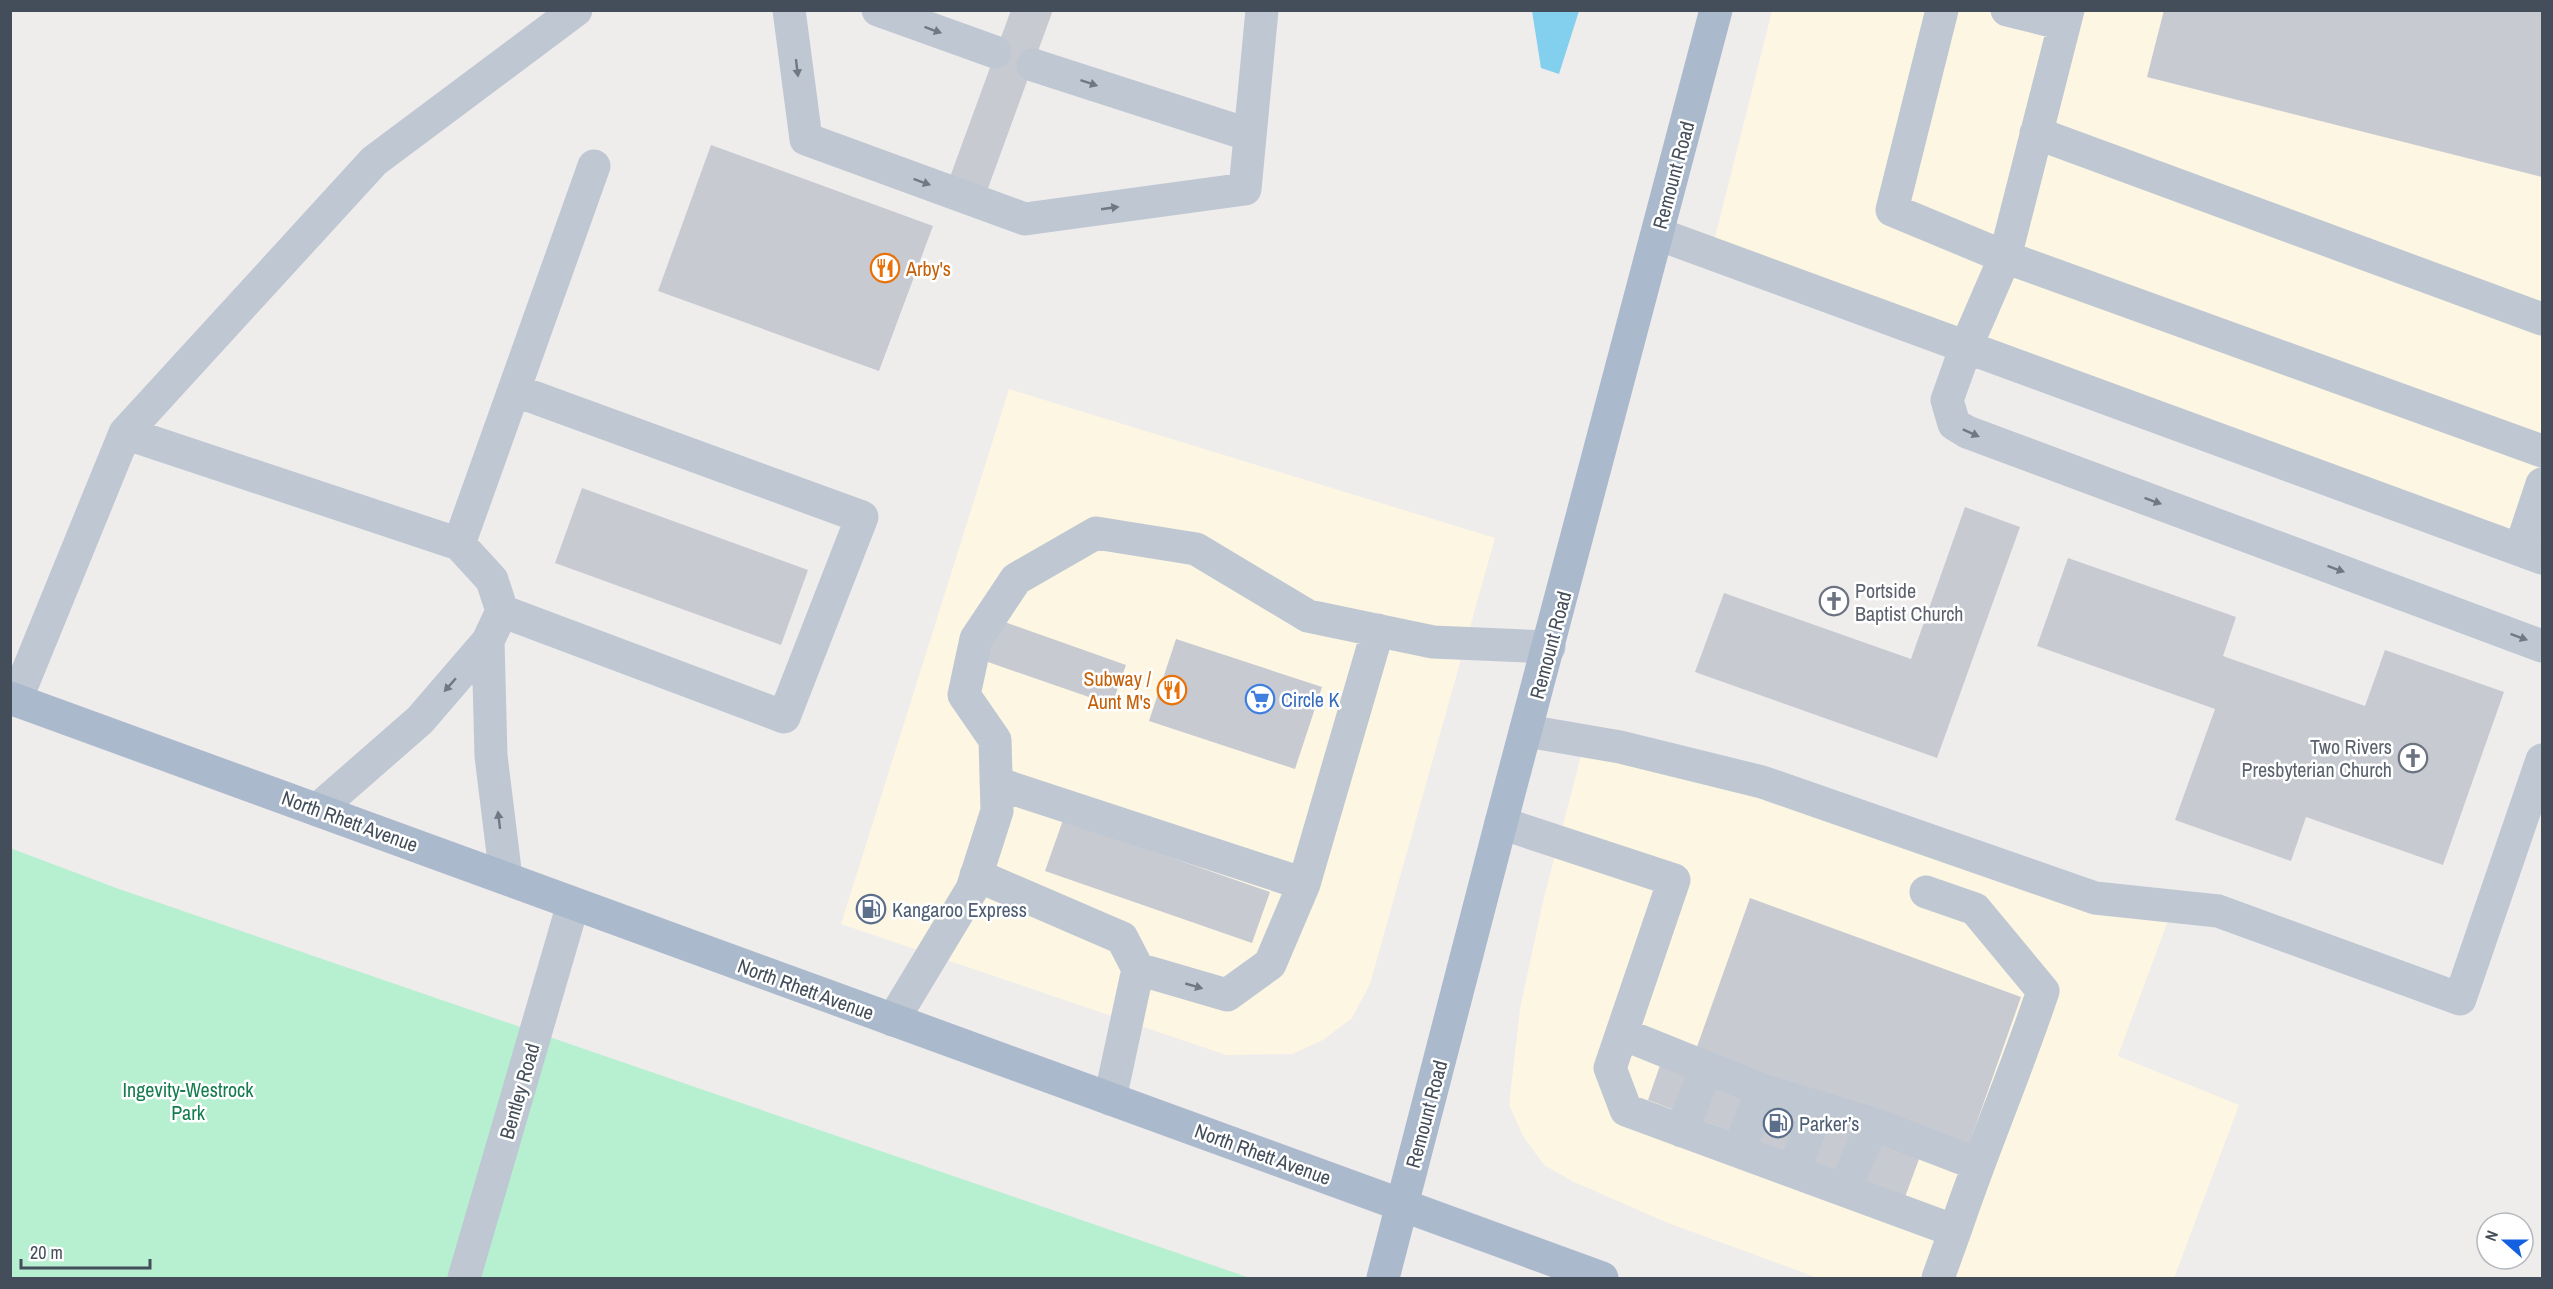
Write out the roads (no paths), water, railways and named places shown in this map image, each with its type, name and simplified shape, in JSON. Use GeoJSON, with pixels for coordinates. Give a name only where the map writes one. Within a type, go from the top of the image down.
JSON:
{"type":"FeatureCollection","features":[{"type":"Feature","properties":{"kind":"main road","name":"Remount Road"},"geometry":{"type":"LineString","coordinates":[[1383,1278],[1716,10]]}},
{"type":"Feature","properties":{"kind":"main road","name":"North Rhett Avenue"},"geometry":{"type":"LineString","coordinates":[[13,699],[1602,1278]]}},
{"type":"Feature","properties":{"kind":"street"},"geometry":{"type":"LineString","coordinates":[[13,699],[125,433],[374,161],[576,10]]}},
{"type":"Feature","properties":{"kind":"street"},"geometry":{"type":"LineString","coordinates":[[789,10],[806,139],[1025,219],[1245,189],[1262,10]]}},
{"type":"Feature","properties":{"kind":"street"},"geometry":{"type":"LineString","coordinates":[[878,10],[995,52]]}},
{"type":"Feature","properties":{"kind":"street"},"geometry":{"type":"LineString","coordinates":[[1942,10],[1892,210],[2005,257],[2542,452]]}},
{"type":"Feature","properties":{"kind":"street"},"geometry":{"type":"LineString","coordinates":[[2007,10],[2066,17],[2005,257],[1966,347],[1947,400],[1954,424],[1967,432],[2542,646]]}},
{"type":"Feature","properties":{"kind":"street"},"geometry":{"type":"LineString","coordinates":[[1033,65],[1250,135]]}},
{"type":"Feature","properties":{"kind":"street"},"geometry":{"type":"LineString","coordinates":[[2036,133],[2542,319]]}},
{"type":"Feature","properties":{"kind":"street"},"geometry":{"type":"LineString","coordinates":[[459,544],[594,166]]}},
{"type":"Feature","properties":{"kind":"street"},"geometry":{"type":"LineString","coordinates":[[1658,234],[2531,554],[2542,484]]}},
{"type":"Feature","properties":{"kind":"street"},"geometry":{"type":"LineString","coordinates":[[502,611],[784,717],[862,518],[514,390]]}},
{"type":"Feature","properties":{"kind":"street"},"geometry":{"type":"LineString","coordinates":[[125,433],[459,544],[492,580],[502,611],[488,641],[420,720],[317,810]]}},
{"type":"Feature","properties":{"kind":"street"},"geometry":{"type":"LineString","coordinates":[[893,1020],[972,889],[997,811],[995,740],[964,695],[976,639],[1016,579],[1096,533],[1196,549],[1308,616],[1433,642],[1549,647]]}},
{"type":"Feature","properties":{"kind":"street"},"geometry":{"type":"LineString","coordinates":[[1138,969],[1227,995],[1270,964],[1304,884],[1378,630]]}},
{"type":"Feature","properties":{"kind":"street"},"geometry":{"type":"LineString","coordinates":[[488,641],[491,756],[506,878]]}},
{"type":"Feature","properties":{"kind":"street"},"geometry":{"type":"LineString","coordinates":[[1527,731],[1620,747],[1762,782],[2096,898],[2218,912],[2460,999],[2542,760]]}},
{"type":"Feature","properties":{"kind":"street"},"geometry":{"type":"LineString","coordinates":[[996,783],[1304,884]]}},
{"type":"Feature","properties":{"kind":"street"},"geometry":{"type":"LineString","coordinates":[[1501,823],[1674,880],[1610,1068],[1626,1110],[1955,1231]]}},
{"type":"Feature","properties":{"kind":"street"},"geometry":{"type":"LineString","coordinates":[[976,875],[1122,938],[1138,969],[1110,1099]]}},
{"type":"Feature","properties":{"kind":"street"},"geometry":{"type":"LineString","coordinates":[[1926,892],[1975,909],[2043,991],[2020,1059],[1977,1164],[1938,1278]]}},
{"type":"Feature","properties":{"kind":"street","name":"Bentley Road"},"geometry":{"type":"LineString","coordinates":[[464,1278],[573,904]]}},
{"type":"Feature","properties":{"kind":"street"},"geometry":{"type":"LineString","coordinates":[[1623,1034],[1762,1090],[1873,1124],[1977,1164]]}},
{"type":"Feature","properties":{"kind":"street"},"geometry":{"type":"LineString","coordinates":[[1683,1131],[1706,1069]]}},
{"type":"Feature","properties":{"kind":"street"},"geometry":{"type":"LineString","coordinates":[[1739,1151],[1762,1090]]}},
{"type":"Feature","properties":{"kind":"street"},"geometry":{"type":"LineString","coordinates":[[1794,1172],[1818,1108]]}},
{"type":"Feature","properties":{"kind":"street"},"geometry":{"type":"LineString","coordinates":[[1844,1190],[1873,1124]]}},
{"type":"Feature","properties":{"kind":"water"},"geometry":{"type":"Polygon","coordinates":[[[1532,11],[1579,11],[1559,74],[1541,68],[1532,11]]]}},
{"type":"Feature","properties":{"kind":"place","name":"Arby's"},"geometry":{"type":"Point","coordinates":[885,268]}},
{"type":"Feature","properties":{"kind":"place","name":"Portside Baptist Church"},"geometry":{"type":"Point","coordinates":[1834,601]}},
{"type":"Feature","properties":{"kind":"place","name":"Subway / Aunt M's"},"geometry":{"type":"Point","coordinates":[1172,690]}},
{"type":"Feature","properties":{"kind":"place","name":"Circle K"},"geometry":{"type":"Point","coordinates":[1260,699]}},
{"type":"Feature","properties":{"kind":"place","name":"Two Rivers Presbyterian Church"},"geometry":{"type":"Point","coordinates":[2413,758]}},
{"type":"Feature","properties":{"kind":"place","name":"Kangaroo Express"},"geometry":{"type":"Point","coordinates":[871,909]}},
{"type":"Feature","properties":{"kind":"place","name":"Parker’s"},"geometry":{"type":"Point","coordinates":[1778,1123]}},
{"type":"Feature","properties":{"kind":"park label","name":"Ingevity-Westrock Park"},"geometry":{"type":"Point","coordinates":[188,1100]}}]}
